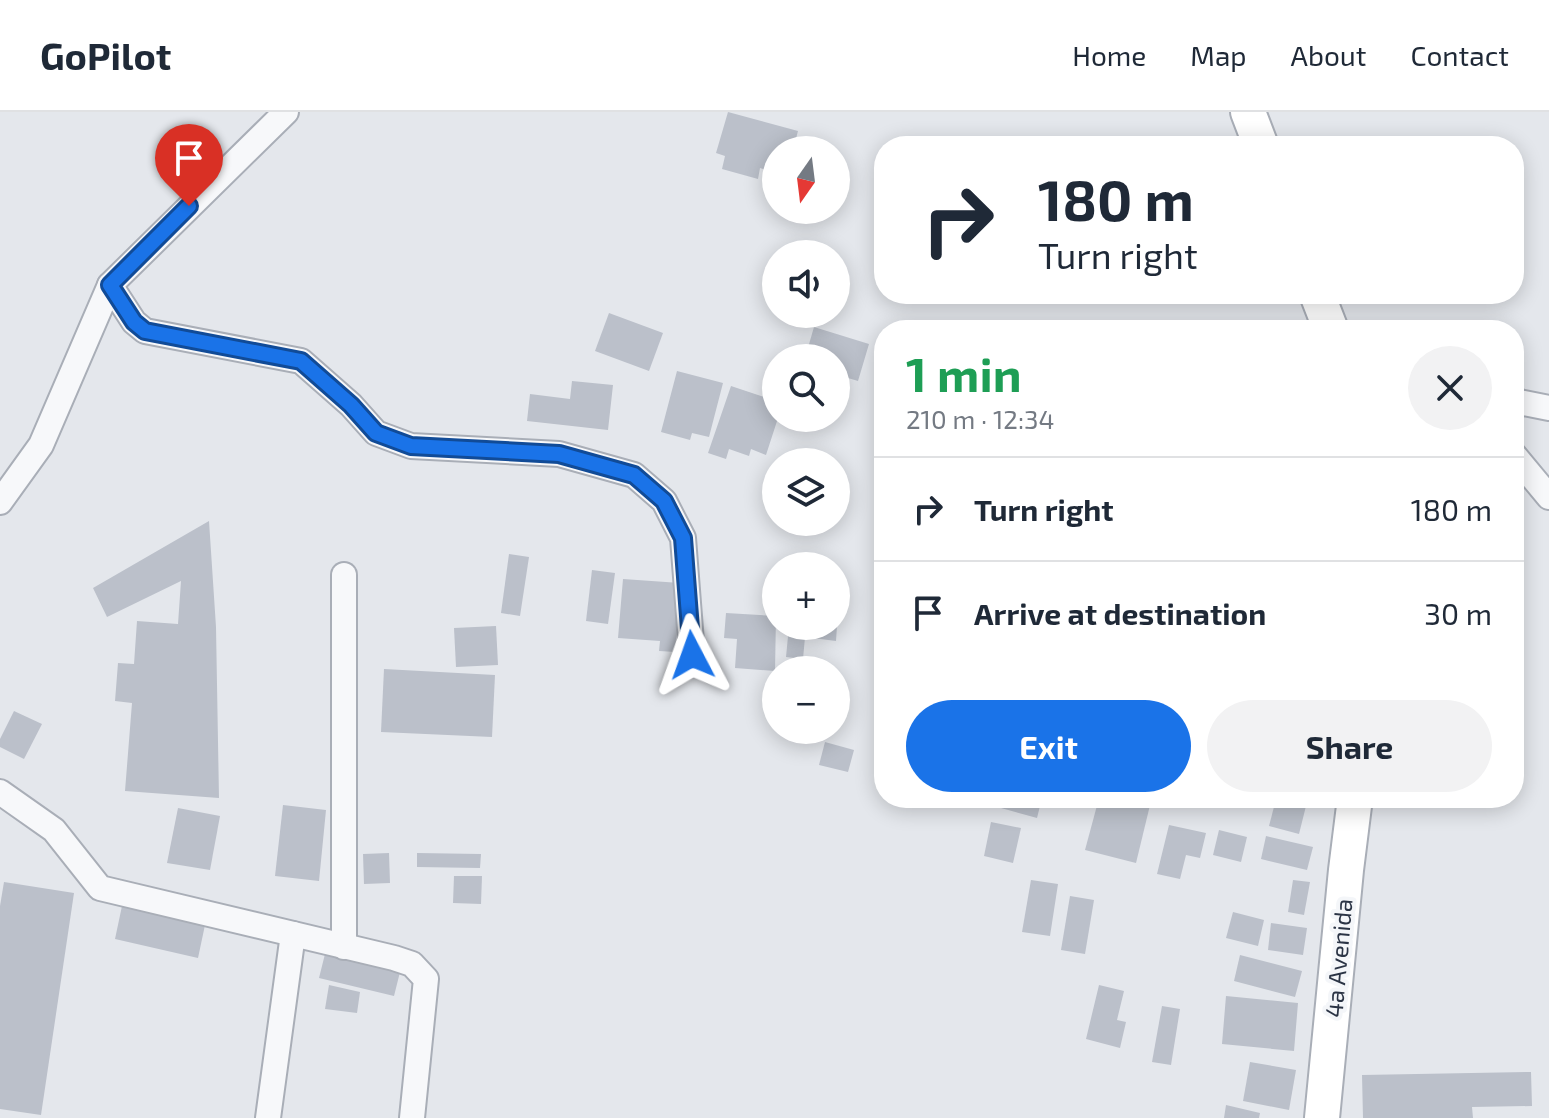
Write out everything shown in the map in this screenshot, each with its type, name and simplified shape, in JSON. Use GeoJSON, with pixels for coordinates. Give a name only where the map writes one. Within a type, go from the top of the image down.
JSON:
{"type":"FeatureCollection","features":[{"type":"Feature","properties":{"kind":"street"},"geometry":{"type":"LineString","coordinates":[[0,502],[41,445],[110,285],[286,112]]}},
{"type":"Feature","properties":{"kind":"street"},"geometry":{"type":"LineString","coordinates":[[1248,112],[1257,136]]}},
{"type":"Feature","properties":{"kind":"street"},"geometry":{"type":"LineString","coordinates":[[110,285],[134,322],[145,331],[301,361],[351,405],[376,433],[411,446],[559,454],[634,475],[664,501],[683,538],[692,655]]}},
{"type":"Feature","properties":{"kind":"street"},"geometry":{"type":"LineString","coordinates":[[1524,403],[1549,408]]}},
{"type":"Feature","properties":{"kind":"street"},"geometry":{"type":"LineString","coordinates":[[1524,467],[1549,497]]}},
{"type":"Feature","properties":{"kind":"street"},"geometry":{"type":"LineString","coordinates":[[344,575],[344,947]]}},
{"type":"Feature","properties":{"kind":"street"},"geometry":{"type":"LineString","coordinates":[[0,792],[54,830],[100,888],[412,964],[426,979],[412,1118]]}},
{"type":"Feature","properties":{"kind":"street","name":"4a Avenida"},"geometry":{"type":"LineString","coordinates":[[1322,1118],[1354,808]]}},
{"type":"Feature","properties":{"kind":"street"},"geometry":{"type":"LineString","coordinates":[[268,1118],[293,934]]}},
{"type":"Feature","properties":{"kind":"building"},"geometry":{"type":"Polygon","coordinates":[[[728,112],[798,131],[797,136],[762,136],[762,169],[758,179],[722,169],[725,156],[716,153],[728,112]]]}},
{"type":"Feature","properties":{"kind":"building"},"geometry":{"type":"Polygon","coordinates":[[[609,313],[663,333],[649,371],[595,351],[609,313]]]}},
{"type":"Feature","properties":{"kind":"building"},"geometry":{"type":"Polygon","coordinates":[[[814,328],[817,328],[869,344],[858,381],[850,379],[850,344],[809,344],[814,328]]]}},
{"type":"Feature","properties":{"kind":"building"},"geometry":{"type":"Polygon","coordinates":[[[677,371],[723,383],[709,437],[692,433],[690,440],[661,432],[677,371]]]}},
{"type":"Feature","properties":{"kind":"building"},"geometry":{"type":"Polygon","coordinates":[[[572,381],[613,385],[608,430],[527,421],[530,394],[570,399],[572,381]]]}},
{"type":"Feature","properties":{"kind":"building"},"geometry":{"type":"Polygon","coordinates":[[[731,386],[762,396],[762,432],[773,432],[768,448],[762,448],[762,453],[751,449],[749,456],[729,449],[726,459],[708,453],[731,386]]]}},
{"type":"Feature","properties":{"kind":"building"},"geometry":{"type":"Polygon","coordinates":[[[209,521],[216,627],[219,798],[125,791],[132,703],[115,701],[118,663],[134,664],[137,621],[178,624],[181,581],[107,617],[93,588],[209,521]]]}},
{"type":"Feature","properties":{"kind":"building"},"geometry":{"type":"Polygon","coordinates":[[[509,554],[529,557],[520,616],[501,613],[509,554]]]}},
{"type":"Feature","properties":{"kind":"building"},"geometry":{"type":"Polygon","coordinates":[[[592,570],[615,573],[608,624],[586,621],[592,570]]]}},
{"type":"Feature","properties":{"kind":"building"},"geometry":{"type":"Polygon","coordinates":[[[623,579],[680,583],[675,652],[659,651],[660,641],[618,638],[623,579]]]}},
{"type":"Feature","properties":{"kind":"building"},"geometry":{"type":"Polygon","coordinates":[[[726,613],[762,615],[762,640],[776,640],[775,656],[762,656],[762,670],[735,668],[737,639],[724,638],[726,613]]]}},
{"type":"Feature","properties":{"kind":"building"},"geometry":{"type":"Polygon","coordinates":[[[496,626],[498,665],[456,667],[454,628],[496,626]]]}},
{"type":"Feature","properties":{"kind":"building"},"geometry":{"type":"Polygon","coordinates":[[[788,640],[805,640],[803,656],[786,656],[788,640]]]}},
{"type":"Feature","properties":{"kind":"building"},"geometry":{"type":"Polygon","coordinates":[[[384,669],[495,675],[492,737],[381,732],[384,669]]]}},
{"type":"Feature","properties":{"kind":"building"},"geometry":{"type":"Polygon","coordinates":[[[14,711],[42,724],[24,759],[0,747],[0,739],[14,711]]]}},
{"type":"Feature","properties":{"kind":"building"},"geometry":{"type":"Polygon","coordinates":[[[824,744],[854,750],[848,772],[819,765],[824,744]]]}},
{"type":"Feature","properties":{"kind":"building"},"geometry":{"type":"Polygon","coordinates":[[[283,805],[326,810],[319,881],[275,876],[283,805]]]}},
{"type":"Feature","properties":{"kind":"building"},"geometry":{"type":"Polygon","coordinates":[[[178,808],[220,816],[210,870],[167,863],[178,808]]]}},
{"type":"Feature","properties":{"kind":"building"},"geometry":{"type":"Polygon","coordinates":[[[1001,808],[1040,808],[1037,818],[1001,808]]]}},
{"type":"Feature","properties":{"kind":"building"},"geometry":{"type":"Polygon","coordinates":[[[1096,808],[1149,808],[1136,863],[1085,850],[1096,808]]]}},
{"type":"Feature","properties":{"kind":"building"},"geometry":{"type":"Polygon","coordinates":[[[1274,808],[1306,808],[1299,834],[1269,826],[1274,808]]]}},
{"type":"Feature","properties":{"kind":"building"},"geometry":{"type":"Polygon","coordinates":[[[991,822],[1021,828],[1013,863],[984,856],[991,822]]]}},
{"type":"Feature","properties":{"kind":"building"},"geometry":{"type":"Polygon","coordinates":[[[1169,825],[1206,833],[1200,858],[1186,855],[1180,879],[1157,874],[1169,825]]]}},
{"type":"Feature","properties":{"kind":"building"},"geometry":{"type":"Polygon","coordinates":[[[1219,830],[1247,837],[1241,862],[1213,855],[1219,830]]]}},
{"type":"Feature","properties":{"kind":"building"},"geometry":{"type":"Polygon","coordinates":[[[1266,836],[1313,847],[1307,870],[1261,859],[1266,836]]]}},
{"type":"Feature","properties":{"kind":"building"},"geometry":{"type":"Polygon","coordinates":[[[389,853],[390,883],[364,884],[363,854],[389,853]]]}},
{"type":"Feature","properties":{"kind":"building"},"geometry":{"type":"Polygon","coordinates":[[[417,853],[481,854],[480,868],[417,867],[417,853]]]}},
{"type":"Feature","properties":{"kind":"building"},"geometry":{"type":"Polygon","coordinates":[[[454,876],[482,876],[481,904],[453,903],[454,876]]]}},
{"type":"Feature","properties":{"kind":"building"},"geometry":{"type":"Polygon","coordinates":[[[1031,880],[1058,884],[1050,936],[1022,932],[1031,880]]]}},
{"type":"Feature","properties":{"kind":"building"},"geometry":{"type":"Polygon","coordinates":[[[1293,880],[1310,882],[1304,915],[1288,912],[1293,880]]]}},
{"type":"Feature","properties":{"kind":"building"},"geometry":{"type":"Polygon","coordinates":[[[4,882],[74,893],[41,1115],[0,1109],[0,906],[4,882]]]}},
{"type":"Feature","properties":{"kind":"building"},"geometry":{"type":"Polygon","coordinates":[[[1070,896],[1094,900],[1085,954],[1061,950],[1070,896]]]}},
{"type":"Feature","properties":{"kind":"building"},"geometry":{"type":"Polygon","coordinates":[[[122,906],[205,925],[198,958],[115,939],[122,906]]]}},
{"type":"Feature","properties":{"kind":"building"},"geometry":{"type":"Polygon","coordinates":[[[1233,912],[1264,920],[1258,946],[1226,938],[1233,912]]]}},
{"type":"Feature","properties":{"kind":"building"},"geometry":{"type":"Polygon","coordinates":[[[1271,923],[1307,928],[1303,955],[1268,950],[1271,923]]]}},
{"type":"Feature","properties":{"kind":"building"},"geometry":{"type":"Polygon","coordinates":[[[326,950],[401,968],[394,996],[319,978],[326,950]]]}},
{"type":"Feature","properties":{"kind":"building"},"geometry":{"type":"Polygon","coordinates":[[[1240,955],[1302,971],[1295,997],[1234,981],[1240,955]]]}},
{"type":"Feature","properties":{"kind":"building"},"geometry":{"type":"Polygon","coordinates":[[[329,985],[360,992],[357,1013],[325,1009],[329,985]]]}},
{"type":"Feature","properties":{"kind":"building"},"geometry":{"type":"Polygon","coordinates":[[[1099,985],[1124,991],[1117,1020],[1126,1022],[1120,1048],[1086,1039],[1099,985]]]}},
{"type":"Feature","properties":{"kind":"building"},"geometry":{"type":"Polygon","coordinates":[[[1226,996],[1298,1003],[1294,1051],[1222,1044],[1226,996]]]}},
{"type":"Feature","properties":{"kind":"building"},"geometry":{"type":"Polygon","coordinates":[[[1162,1006],[1180,1009],[1171,1065],[1152,1062],[1162,1006]]]}},
{"type":"Feature","properties":{"kind":"building"},"geometry":{"type":"Polygon","coordinates":[[[1250,1062],[1296,1070],[1289,1110],[1243,1101],[1250,1062]]]}},
{"type":"Feature","properties":{"kind":"building"},"geometry":{"type":"Polygon","coordinates":[[[1531,1072],[1532,1106],[1472,1107],[1473,1118],[1363,1118],[1362,1075],[1531,1072]]]}},
{"type":"Feature","properties":{"kind":"building"},"geometry":{"type":"Polygon","coordinates":[[[1226,1105],[1260,1113],[1259,1118],[1224,1118],[1226,1105]]]}},
{"type":"Feature","properties":{"kind":"route"},"geometry":{"type":"LineString","coordinates":[[189,206],[110,285],[134,322],[145,331],[301,361],[351,405],[376,433],[411,446],[559,454],[634,475],[664,501],[683,538],[692,655]]}}]}
